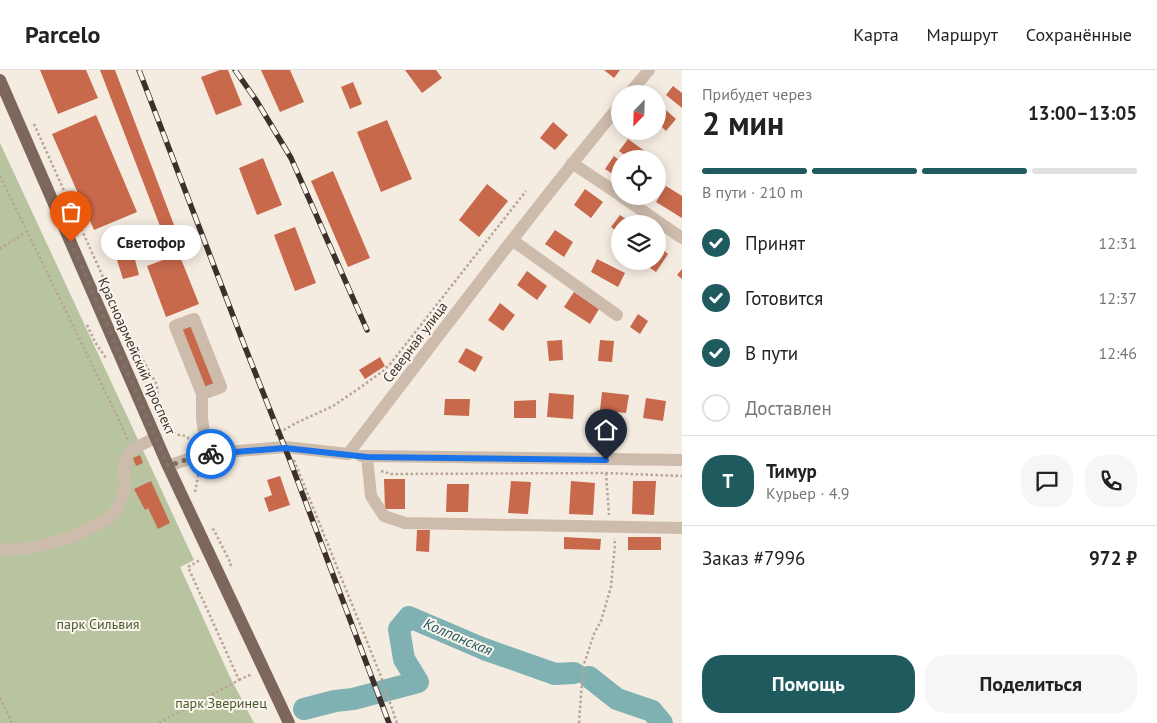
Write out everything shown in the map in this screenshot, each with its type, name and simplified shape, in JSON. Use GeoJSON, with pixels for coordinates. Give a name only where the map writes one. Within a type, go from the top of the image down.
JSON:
{"type":"FeatureCollection","features":[{"type":"Feature","properties":{"kind":"main road","name":"Красноармейский проспект"},"geometry":{"type":"LineString","coordinates":[[0,80],[168,466],[289,723]]}},
{"type":"Feature","properties":{"kind":"street"},"geometry":{"type":"LineString","coordinates":[[636,85],[649,70]]}},
{"type":"Feature","properties":{"kind":"street","name":"Северная улица"},"geometry":{"type":"LineString","coordinates":[[348,454],[512,240],[611,116]]}},
{"type":"Feature","properties":{"kind":"street"},"geometry":{"type":"LineString","coordinates":[[572,163],[611,189]]}},
{"type":"Feature","properties":{"kind":"street"},"geometry":{"type":"LineString","coordinates":[[634,205],[682,238]]}},
{"type":"Feature","properties":{"kind":"street"},"geometry":{"type":"LineString","coordinates":[[512,240],[617,315]]}},
{"type":"Feature","properties":{"kind":"street"},"geometry":{"type":"LineString","coordinates":[[202,394],[221,387],[194,319],[175,326],[202,394],[206,460]]}},
{"type":"Feature","properties":{"kind":"street"},"geometry":{"type":"LineString","coordinates":[[0,550],[31,548],[70,538],[110,518],[118,508],[125,488],[124,470],[126,458],[132,450],[156,437]]}},
{"type":"Feature","properties":{"kind":"street"},"geometry":{"type":"LineString","coordinates":[[168,466],[200,455],[206,460],[285,448],[348,454],[368,463],[682,460]]}},
{"type":"Feature","properties":{"kind":"street"},"geometry":{"type":"LineString","coordinates":[[368,463],[371,496],[384,516],[405,523],[682,528]]}},
{"type":"Feature","properties":{"kind":"path"},"geometry":{"type":"LineString","coordinates":[[34,124],[131,339],[157,385],[159,405],[172,432],[186,436],[190,440],[205,440]]}},
{"type":"Feature","properties":{"kind":"path"},"geometry":{"type":"LineString","coordinates":[[0,176],[132,450]]}},
{"type":"Feature","properties":{"kind":"path"},"geometry":{"type":"LineString","coordinates":[[272,436],[333,406],[383,371],[526,191]]}},
{"type":"Feature","properties":{"kind":"path"},"geometry":{"type":"LineString","coordinates":[[0,249],[27,231]]}},
{"type":"Feature","properties":{"kind":"path"},"geometry":{"type":"LineString","coordinates":[[294,458],[380,674],[396,723]]}},
{"type":"Feature","properties":{"kind":"path"},"geometry":{"type":"LineString","coordinates":[[196,499],[195,492],[198,476],[206,460]]}},
{"type":"Feature","properties":{"kind":"path"},"geometry":{"type":"LineString","coordinates":[[580,723],[583,667],[594,634],[601,622],[612,587],[615,544],[608,510],[606,460]]}},
{"type":"Feature","properties":{"kind":"path"},"geometry":{"type":"LineString","coordinates":[[368,463],[391,474],[606,473],[682,476]]}},
{"type":"Feature","properties":{"kind":"path"},"geometry":{"type":"LineString","coordinates":[[188,567],[238,680]]}},
{"type":"Feature","properties":{"kind":"path"},"geometry":{"type":"LineString","coordinates":[[159,723],[233,682],[252,674]]}},
{"type":"Feature","properties":{"kind":"path"},"geometry":{"type":"LineString","coordinates":[[0,698],[12,723]]}},
{"type":"Feature","properties":{"kind":"green space","name":"парк Сильвия"},"geometry":{"type":"Polygon","coordinates":[[[0,143],[194,560],[180,567],[229,675],[254,723],[0,723],[0,143]]]}},
{"type":"Feature","properties":{"kind":"building"},"geometry":{"type":"Polygon","coordinates":[[[40,70],[86,70],[98,98],[58,114],[40,70]]]}},
{"type":"Feature","properties":{"kind":"building"},"geometry":{"type":"Polygon","coordinates":[[[100,70],[115,70],[182,246],[149,258],[145,247],[165,239],[100,70]]]}},
{"type":"Feature","properties":{"kind":"building"},"geometry":{"type":"Polygon","coordinates":[[[220,70],[228,70],[242,105],[216,115],[201,77],[220,70]]]}},
{"type":"Feature","properties":{"kind":"building"},"geometry":{"type":"Polygon","coordinates":[[[261,70],[290,70],[304,102],[280,112],[261,70]]]}},
{"type":"Feature","properties":{"kind":"building"},"geometry":{"type":"Polygon","coordinates":[[[405,70],[436,70],[442,78],[422,93],[405,70]]]}},
{"type":"Feature","properties":{"kind":"building"},"geometry":{"type":"Polygon","coordinates":[[[604,70],[620,70],[614,78],[604,70]]]}},
{"type":"Feature","properties":{"kind":"building"},"geometry":{"type":"Polygon","coordinates":[[[353,82],[362,104],[350,109],[341,87],[353,82]]]}},
{"type":"Feature","properties":{"kind":"building"},"geometry":{"type":"Polygon","coordinates":[[[673,86],[682,93],[682,108],[666,95],[673,86]]]}},
{"type":"Feature","properties":{"kind":"building"},"geometry":{"type":"Polygon","coordinates":[[[666,110],[676,119],[666,131],[666,110]]]}},
{"type":"Feature","properties":{"kind":"building"},"geometry":{"type":"Polygon","coordinates":[[[96,115],[137,212],[94,230],[52,134],[96,115]]]}},
{"type":"Feature","properties":{"kind":"building"},"geometry":{"type":"Polygon","coordinates":[[[387,120],[412,179],[381,192],[357,132],[387,120]]]}},
{"type":"Feature","properties":{"kind":"building"},"geometry":{"type":"Polygon","coordinates":[[[553,122],[568,135],[555,150],[540,138],[553,122]]]}},
{"type":"Feature","properties":{"kind":"building"},"geometry":{"type":"Polygon","coordinates":[[[627,140],[629,140],[643,150],[620,150],[627,140]]]}},
{"type":"Feature","properties":{"kind":"building"},"geometry":{"type":"Polygon","coordinates":[[[263,158],[282,205],[257,215],[239,168],[263,158]]]}},
{"type":"Feature","properties":{"kind":"building"},"geometry":{"type":"Polygon","coordinates":[[[611,160],[611,173],[605,169],[611,160]]]}},
{"type":"Feature","properties":{"kind":"building"},"geometry":{"type":"Polygon","coordinates":[[[333,171],[370,258],[348,267],[311,181],[333,171]]]}},
{"type":"Feature","properties":{"kind":"building"},"geometry":{"type":"Polygon","coordinates":[[[487,184],[508,201],[479,237],[459,220],[487,184]]]}},
{"type":"Feature","properties":{"kind":"building"},"geometry":{"type":"Polygon","coordinates":[[[666,186],[682,196],[682,218],[661,205],[666,205],[666,186]]]}},
{"type":"Feature","properties":{"kind":"building"},"geometry":{"type":"Polygon","coordinates":[[[585,189],[603,202],[591,218],[574,205],[585,189]]]}},
{"type":"Feature","properties":{"kind":"building"},"geometry":{"type":"Polygon","coordinates":[[[295,227],[316,283],[295,291],[274,235],[295,227]]]}},
{"type":"Feature","properties":{"kind":"building"},"geometry":{"type":"Polygon","coordinates":[[[555,230],[573,242],[564,257],[545,244],[555,230]]]}},
{"type":"Feature","properties":{"kind":"building"},"geometry":{"type":"Polygon","coordinates":[[[133,252],[139,275],[123,279],[116,257],[133,252]]]}},
{"type":"Feature","properties":{"kind":"building"},"geometry":{"type":"Polygon","coordinates":[[[179,254],[199,304],[166,317],[147,266],[179,254]]]}},
{"type":"Feature","properties":{"kind":"building"},"geometry":{"type":"Polygon","coordinates":[[[597,259],[611,266],[611,270],[619,270],[625,273],[618,287],[591,272],[597,259]]]}},
{"type":"Feature","properties":{"kind":"building"},"geometry":{"type":"Polygon","coordinates":[[[682,269],[682,279],[677,275],[682,269]]]}},
{"type":"Feature","properties":{"kind":"building"},"geometry":{"type":"Polygon","coordinates":[[[527,271],[547,286],[537,300],[517,285],[527,271]]]}},
{"type":"Feature","properties":{"kind":"building"},"geometry":{"type":"Polygon","coordinates":[[[574,292],[599,309],[590,324],[564,307],[574,292]]]}},
{"type":"Feature","properties":{"kind":"building"},"geometry":{"type":"Polygon","coordinates":[[[500,303],[515,315],[503,331],[488,320],[500,303]]]}},
{"type":"Feature","properties":{"kind":"building"},"geometry":{"type":"Polygon","coordinates":[[[638,314],[648,321],[640,334],[630,327],[638,314]]]}},
{"type":"Feature","properties":{"kind":"building"},"geometry":{"type":"Polygon","coordinates":[[[192,323],[216,384],[203,389],[179,328],[192,323]]]}},
{"type":"Feature","properties":{"kind":"building"},"geometry":{"type":"Polygon","coordinates":[[[562,340],[563,360],[549,361],[547,341],[562,340]]]}},
{"type":"Feature","properties":{"kind":"building"},"geometry":{"type":"Polygon","coordinates":[[[600,340],[614,341],[612,362],[598,361],[600,340]]]}},
{"type":"Feature","properties":{"kind":"building"},"geometry":{"type":"Polygon","coordinates":[[[466,348],[483,357],[475,372],[458,362],[466,348]]]}},
{"type":"Feature","properties":{"kind":"building"},"geometry":{"type":"Polygon","coordinates":[[[380,357],[385,366],[365,379],[359,370],[380,357]]]}},
{"type":"Feature","properties":{"kind":"building"},"geometry":{"type":"Polygon","coordinates":[[[602,392],[629,395],[626,413],[600,410],[602,392]]]}},
{"type":"Feature","properties":{"kind":"building"},"geometry":{"type":"Polygon","coordinates":[[[549,393],[574,395],[573,419],[547,417],[549,393]]]}},
{"type":"Feature","properties":{"kind":"building"},"geometry":{"type":"Polygon","coordinates":[[[646,398],[666,401],[663,421],[643,418],[646,398]]]}},
{"type":"Feature","properties":{"kind":"building"},"geometry":{"type":"Polygon","coordinates":[[[445,399],[470,399],[469,416],[444,415],[445,399]]]}},
{"type":"Feature","properties":{"kind":"building"},"geometry":{"type":"Polygon","coordinates":[[[536,400],[536,418],[514,418],[514,401],[536,400]]]}},
{"type":"Feature","properties":{"kind":"building"},"geometry":{"type":"Polygon","coordinates":[[[140,455],[143,463],[136,466],[133,458],[140,455]]]}},
{"type":"Feature","properties":{"kind":"building"},"geometry":{"type":"Polygon","coordinates":[[[280,476],[290,505],[269,512],[264,498],[272,495],[267,480],[280,476]]]}},
{"type":"Feature","properties":{"kind":"building"},"geometry":{"type":"Polygon","coordinates":[[[384,479],[405,479],[405,509],[385,509],[384,479]]]}},
{"type":"Feature","properties":{"kind":"building"},"geometry":{"type":"Polygon","coordinates":[[[151,481],[170,523],[158,529],[148,508],[145,510],[134,489],[151,481]]]}},
{"type":"Feature","properties":{"kind":"building"},"geometry":{"type":"Polygon","coordinates":[[[511,481],[531,482],[528,514],[508,513],[511,481]]]}},
{"type":"Feature","properties":{"kind":"building"},"geometry":{"type":"Polygon","coordinates":[[[571,481],[595,483],[593,515],[569,514],[571,481]]]}},
{"type":"Feature","properties":{"kind":"building"},"geometry":{"type":"Polygon","coordinates":[[[633,481],[656,481],[654,515],[632,514],[633,481]]]}},
{"type":"Feature","properties":{"kind":"building"},"geometry":{"type":"Polygon","coordinates":[[[447,484],[469,484],[468,512],[446,512],[447,484]]]}},
{"type":"Feature","properties":{"kind":"building"},"geometry":{"type":"Polygon","coordinates":[[[417,530],[430,530],[429,552],[416,551],[417,530]]]}},
{"type":"Feature","properties":{"kind":"building"},"geometry":{"type":"Polygon","coordinates":[[[564,537],[601,539],[600,550],[564,549],[564,537]]]}},
{"type":"Feature","properties":{"kind":"building"},"geometry":{"type":"Polygon","coordinates":[[[628,537],[661,537],[661,550],[628,550],[628,537]]]}},
{"type":"Feature","properties":{"kind":"waterway","name":"Колпанская"},"geometry":{"type":"LineString","coordinates":[[304,709],[335,701],[353,699],[418,682],[404,659],[399,629],[409,617],[484,649],[555,674],[574,673]]}},
{"type":"Feature","properties":{"kind":"waterway","name":"Колпанская"},"geometry":{"type":"LineString","coordinates":[[589,677],[617,699],[652,711],[662,723]]}},
{"type":"Feature","properties":{"kind":"railway"},"geometry":{"type":"LineString","coordinates":[[139,70],[389,723]]}},
{"type":"Feature","properties":{"kind":"railway"},"geometry":{"type":"LineString","coordinates":[[235,70],[256,100],[291,158],[367,330]]}},
{"type":"Feature","properties":{"kind":"way so far"},"geometry":{"type":"LineString","coordinates":[[71,242],[168,466],[200,455],[211,454]]}},
{"type":"Feature","properties":{"kind":"place","name":"Светофор"},"geometry":{"type":"Point","coordinates":[71,242]}},
{"type":"Feature","properties":{"kind":"route"},"geometry":{"type":"LineString","coordinates":[[211,454],[285,448],[367,457],[606,460]]}},
{"type":"Feature","properties":{"kind":"park label","name":"парк Зверинец"},"geometry":{"type":"Point","coordinates":[221,703]}}]}
